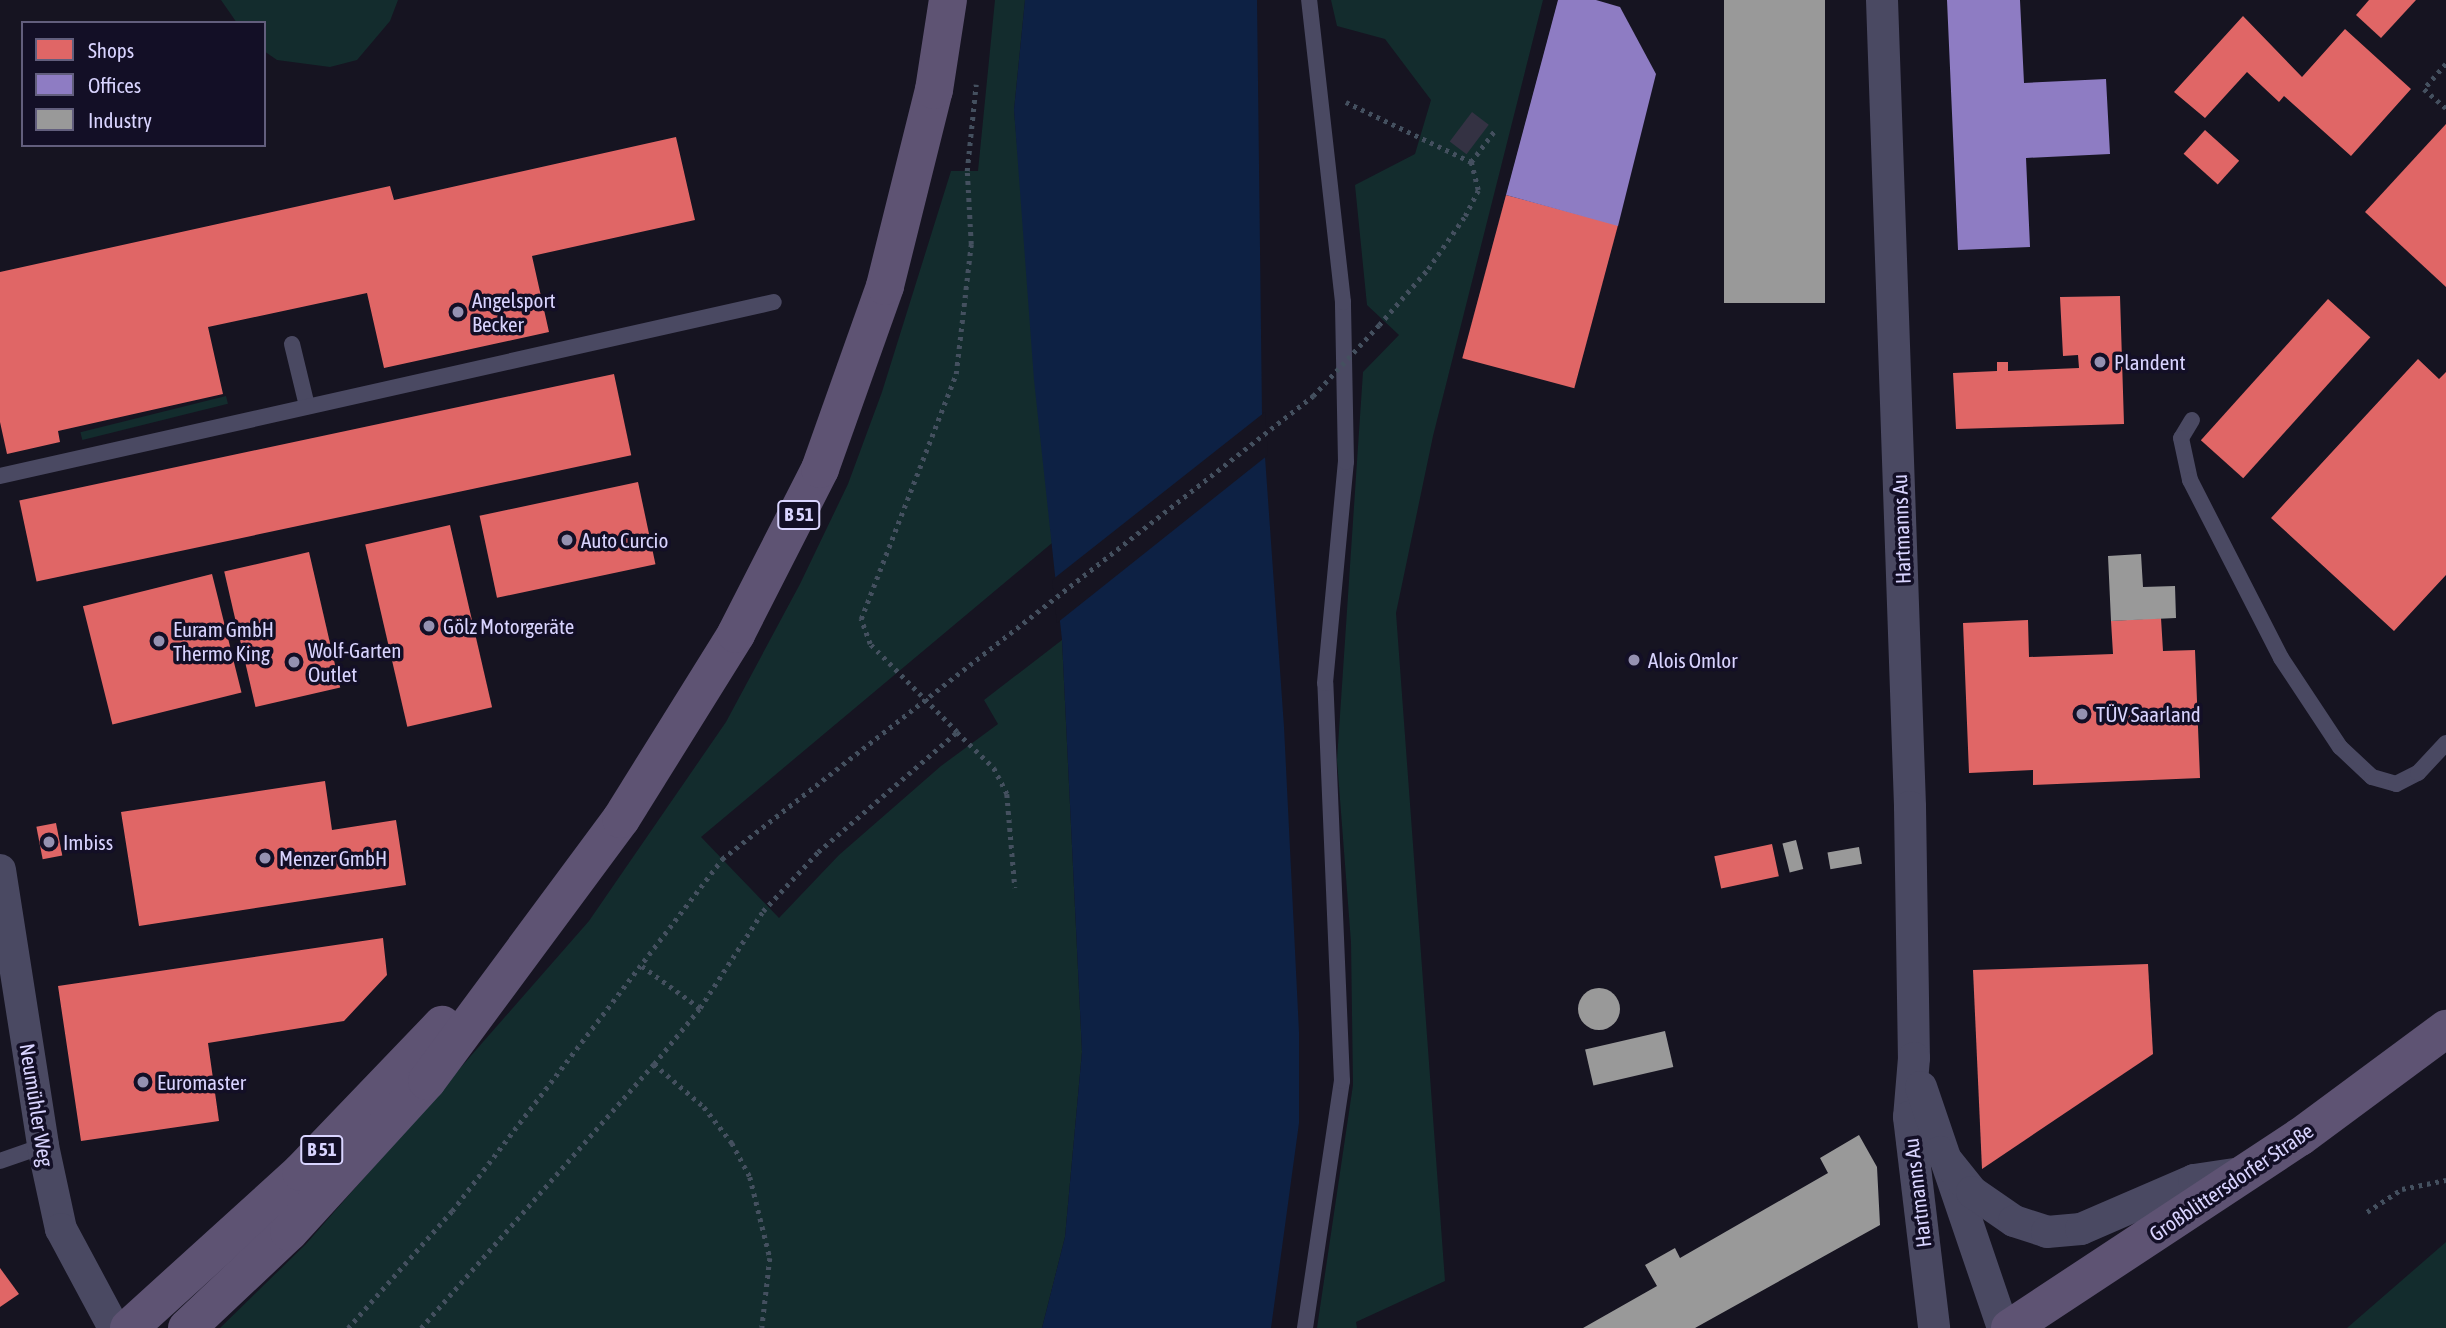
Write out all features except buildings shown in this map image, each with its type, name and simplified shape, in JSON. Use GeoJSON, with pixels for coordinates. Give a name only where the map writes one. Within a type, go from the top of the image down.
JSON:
{"type":"FeatureCollection","features":[{"type":"Feature","properties":{"kind":"main road","name":"B 51"},"geometry":{"type":"LineString","coordinates":[[187,1328],[289,1232],[427,1081],[509,966],[621,819],[684,725],[778,559],[820,469],[886,286],[934,90],[948,0]]}},
{"type":"Feature","properties":{"kind":"main road","name":"B 51"},"geometry":{"type":"LineString","coordinates":[[129,1328],[218,1252],[448,1018],[509,966]]}},
{"type":"Feature","properties":{"kind":"main road","name":"Großblittersdorfer Straße"},"geometry":{"type":"LineString","coordinates":[[2010,1328],[2300,1137],[2446,1029]]}},
{"type":"Feature","properties":{"kind":"street","name":"Hartmanns Au"},"geometry":{"type":"LineString","coordinates":[[1882,0],[1914,1058],[1909,1117],[1913,1180],[1934,1328]]}},
{"type":"Feature","properties":{"kind":"street","name":"Neumühler Weg"},"geometry":{"type":"LineString","coordinates":[[0,870],[43,1146],[61,1229],[114,1328]]}},
{"type":"Feature","properties":{"kind":"street","name":"Hartmanns Au"},"geometry":{"type":"LineString","coordinates":[[1914,1058],[1940,1152],[2003,1328]]}},
{"type":"Feature","properties":{"kind":"street","name":"Hartmanns Au"},"geometry":{"type":"LineString","coordinates":[[1940,1152],[1972,1192],[2014,1221],[2047,1231],[2081,1229],[2194,1180],[2242,1173]]}},
{"type":"Feature","properties":{"kind":"lane"},"geometry":{"type":"LineString","coordinates":[[1305,1328],[1342,1081],[1325,683],[1346,462],[1343,315],[1309,0]]}},
{"type":"Feature","properties":{"kind":"lane"},"geometry":{"type":"LineString","coordinates":[[0,476],[774,302]]}},
{"type":"Feature","properties":{"kind":"lane"},"geometry":{"type":"LineString","coordinates":[[292,344],[307,406]]}},
{"type":"Feature","properties":{"kind":"lane"},"geometry":{"type":"LineString","coordinates":[[2192,421],[2181,438],[2195,491],[2281,658],[2340,747],[2356,767],[2396,784],[2418,774],[2446,743]]}},
{"type":"Feature","properties":{"kind":"lane"},"geometry":{"type":"LineString","coordinates":[[0,1161],[43,1146]]}},
{"type":"Feature","properties":{"kind":"path"},"geometry":{"type":"LineString","coordinates":[[2446,64],[2424,89],[2446,108]]}},
{"type":"Feature","properties":{"kind":"path"},"geometry":{"type":"LineString","coordinates":[[977,79],[968,171],[971,244],[956,374],[861,619],[870,644],[994,768],[1007,794],[1014,888]]}},
{"type":"Feature","properties":{"kind":"path"},"geometry":{"type":"LineString","coordinates":[[1319,89],[1471,162]]}},
{"type":"Feature","properties":{"kind":"path"},"geometry":{"type":"LineString","coordinates":[[348,1328],[452,1211],[722,859],[1313,396],[1428,269],[1465,216],[1478,190],[1471,162],[1493,131]]}},
{"type":"Feature","properties":{"kind":"path"},"geometry":{"type":"LineString","coordinates":[[421,1328],[654,1064],[700,1008],[763,911],[818,852],[957,732]]}},
{"type":"Feature","properties":{"kind":"path"},"geometry":{"type":"LineString","coordinates":[[642,966],[700,1008]]}},
{"type":"Feature","properties":{"kind":"path"},"geometry":{"type":"LineString","coordinates":[[654,1064],[704,1107],[732,1143],[750,1177],[770,1258],[762,1328]]}},
{"type":"Feature","properties":{"kind":"path"},"geometry":{"type":"LineString","coordinates":[[2367,1212],[2402,1189],[2446,1180]]}},
{"type":"Feature","properties":{"kind":"green space"},"geometry":{"type":"Polygon","coordinates":[[[221,0],[398,0],[390,21],[357,60],[330,67],[277,60],[266,52],[266,21],[236,21],[221,0]]]}},
{"type":"Feature","properties":{"kind":"green space"},"geometry":{"type":"Polygon","coordinates":[[[995,0],[1025,0],[1014,110],[1052,543],[701,837],[779,918],[839,855],[941,766],[998,724],[984,700],[1062,640],[1082,1052],[1065,1237],[1042,1328],[220,1328],[306,1244],[589,921],[726,722],[800,584],[848,484],[882,392],[951,171],[978,171],[995,0]]]}},
{"type":"Feature","properties":{"kind":"green space"},"geometry":{"type":"Polygon","coordinates":[[[1331,0],[1543,0],[1433,436],[1396,613],[1445,1281],[1356,1322],[1357,1328],[1317,1328],[1353,1085],[1351,942],[1337,760],[1363,372],[1399,335],[1367,305],[1355,185],[1415,154],[1431,100],[1385,39],[1337,26],[1331,0]]]}},
{"type":"Feature","properties":{"kind":"green space"},"geometry":{"type":"Polygon","coordinates":[[[226,396],[228,404],[82,440],[80,432],[226,396]]]}},
{"type":"Feature","properties":{"kind":"green space"},"geometry":{"type":"Polygon","coordinates":[[[2446,1242],[2446,1328],[2347,1328],[2446,1242]]]}},
{"type":"Feature","properties":{"kind":"water"},"geometry":{"type":"Polygon","coordinates":[[[1025,0],[1257,0],[1262,414],[1284,727],[1299,1032],[1299,1123],[1271,1328],[1042,1328],[1065,1237],[1082,1052],[1062,640],[1034,380],[1014,110],[1025,0]]]}},
{"type":"Feature","properties":{"kind":"pier"},"geometry":{"type":"Polygon","coordinates":[[[1265,412],[1268,455],[1057,623],[1052,580],[1265,412]]]}},
{"type":"Feature","properties":{"kind":"place","name":"Angelsport Becker"},"geometry":{"type":"Point","coordinates":[458,312]}},
{"type":"Feature","properties":{"kind":"place","name":"Plandent"},"geometry":{"type":"Point","coordinates":[2100,362]}},
{"type":"Feature","properties":{"kind":"place","name":"Auto Curcio"},"geometry":{"type":"Point","coordinates":[567,540]}},
{"type":"Feature","properties":{"kind":"place","name":"Gölz Motorgeräte"},"geometry":{"type":"Point","coordinates":[429,626]}},
{"type":"Feature","properties":{"kind":"place","name":"Euram GmbH Thermo King"},"geometry":{"type":"Point","coordinates":[159,641]}},
{"type":"Feature","properties":{"kind":"place","name":"Alois Omlor"},"geometry":{"type":"Point","coordinates":[1634,660]}},
{"type":"Feature","properties":{"kind":"place","name":"Wolf-Garten Outlet"},"geometry":{"type":"Point","coordinates":[294,662]}},
{"type":"Feature","properties":{"kind":"place","name":"TÜV Saarland"},"geometry":{"type":"Point","coordinates":[2082,714]}},
{"type":"Feature","properties":{"kind":"place","name":"Imbiss"},"geometry":{"type":"Point","coordinates":[49,842]}},
{"type":"Feature","properties":{"kind":"place","name":"Menzer GmbH"},"geometry":{"type":"Point","coordinates":[265,858]}},
{"type":"Feature","properties":{"kind":"place","name":"Euromaster"},"geometry":{"type":"Point","coordinates":[143,1082]}}]}
